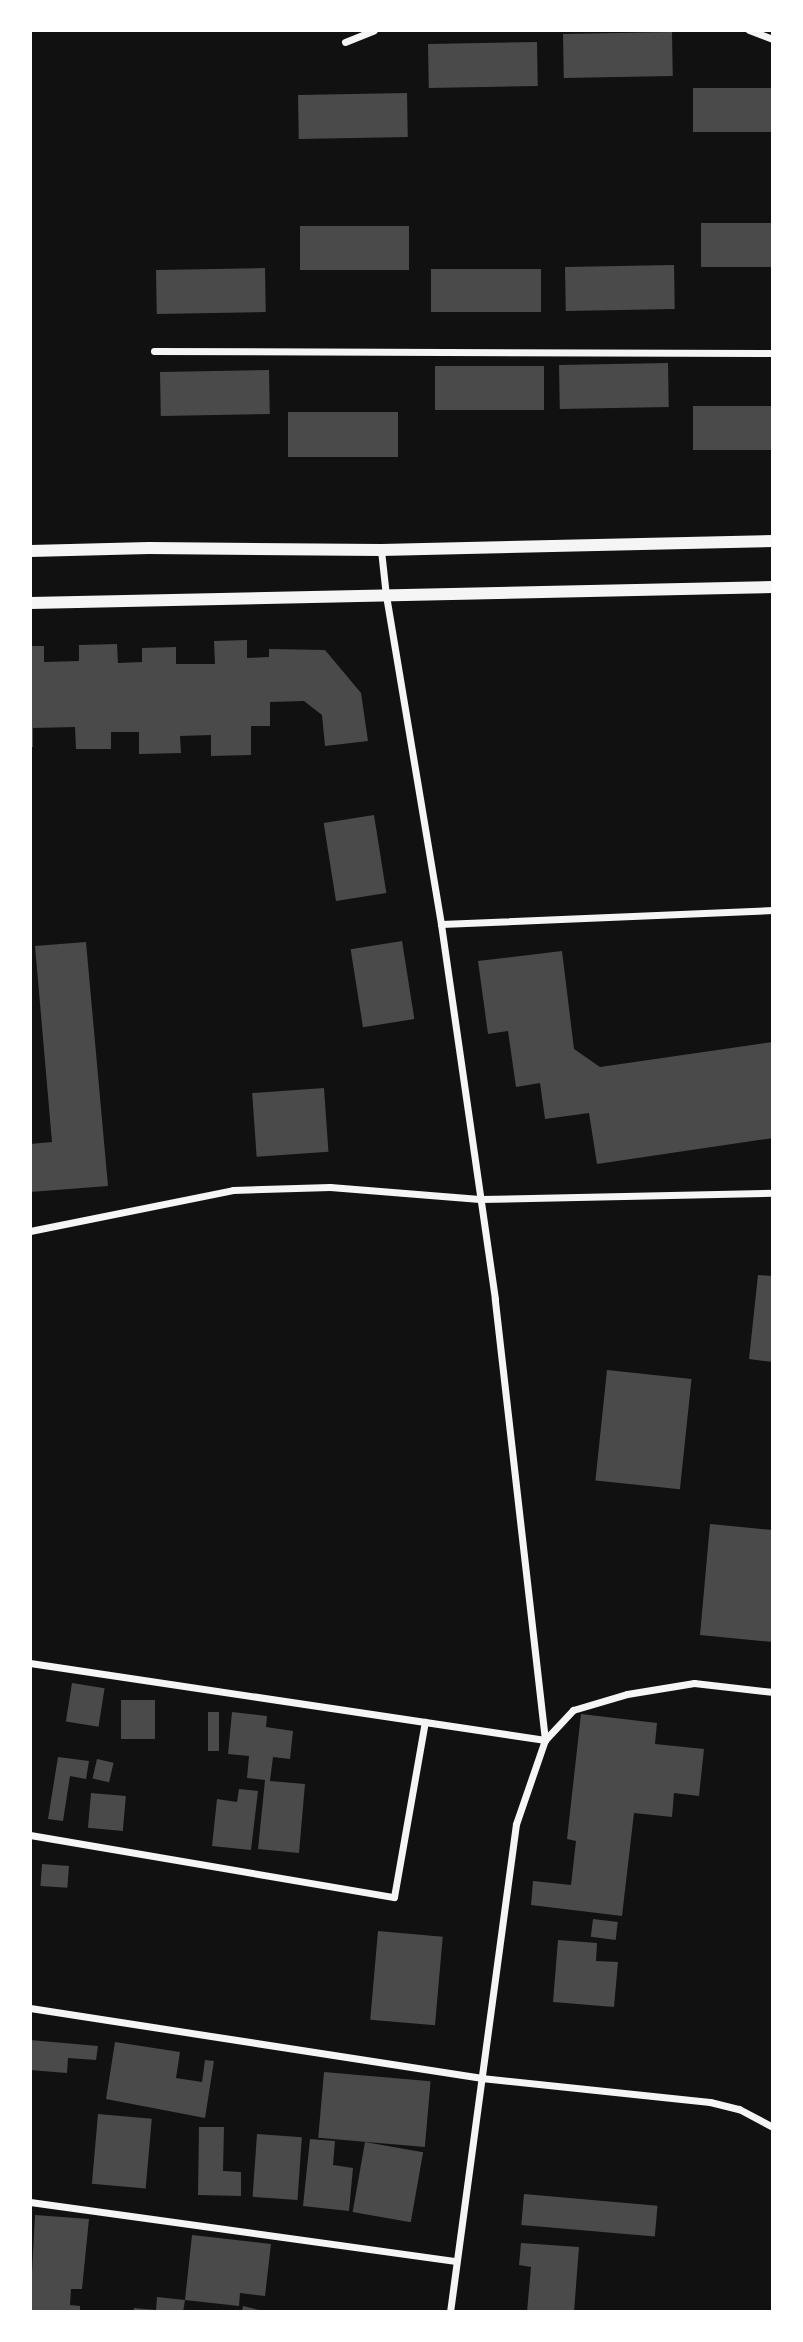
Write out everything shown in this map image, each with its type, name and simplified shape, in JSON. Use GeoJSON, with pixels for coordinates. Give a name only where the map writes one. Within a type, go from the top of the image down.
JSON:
{"type":"FeatureCollection","features":[{"type":"Feature","properties":{"kind":"street"},"geometry":{"type":"LineString","coordinates":[[345,43],[374,30]]}},
{"type":"Feature","properties":{"kind":"street"},"geometry":{"type":"LineString","coordinates":[[749,30],[773,39]]}},
{"type":"Feature","properties":{"kind":"street"},"geometry":{"type":"LineString","coordinates":[[154,351],[773,353]]}},
{"type":"Feature","properties":{"kind":"street"},"geometry":{"type":"LineString","coordinates":[[30,551],[149,548],[381,550],[773,541]]}},
{"type":"Feature","properties":{"kind":"street"},"geometry":{"type":"LineString","coordinates":[[381,550],[386,596],[441,924],[495,1299],[545,1740]]}},
{"type":"Feature","properties":{"kind":"street"},"geometry":{"type":"LineString","coordinates":[[30,603],[773,587]]}},
{"type":"Feature","properties":{"kind":"street"},"geometry":{"type":"LineString","coordinates":[[441,924],[773,910]]}},
{"type":"Feature","properties":{"kind":"street"},"geometry":{"type":"LineString","coordinates":[[30,1231],[233,1191],[330,1187],[480,1199],[773,1194]]}},
{"type":"Feature","properties":{"kind":"street"},"geometry":{"type":"LineString","coordinates":[[30,1663],[545,1740]]}},
{"type":"Feature","properties":{"kind":"street"},"geometry":{"type":"LineString","coordinates":[[450,2312],[516,1824],[545,1740],[573,1710],[627,1694],[694,1683],[773,1692]]}},
{"type":"Feature","properties":{"kind":"street"},"geometry":{"type":"LineString","coordinates":[[30,1835],[394,1896],[425,1722]]}},
{"type":"Feature","properties":{"kind":"street"},"geometry":{"type":"LineString","coordinates":[[30,2008],[481,2078],[710,2102],[739,2109],[773,2127]]}},
{"type":"Feature","properties":{"kind":"street"},"geometry":{"type":"LineString","coordinates":[[30,2202],[456,2261]]}},
{"type":"Feature","properties":{"kind":"building"},"geometry":{"type":"Polygon","coordinates":[[[672,32],[673,76],[564,78],[563,34],[672,32]]]}},
{"type":"Feature","properties":{"kind":"building"},"geometry":{"type":"Polygon","coordinates":[[[537,42],[538,86],[429,88],[428,44],[537,42]]]}},
{"type":"Feature","properties":{"kind":"building"},"geometry":{"type":"Polygon","coordinates":[[[693,88],[773,88],[773,132],[693,132],[693,88]]]}},
{"type":"Feature","properties":{"kind":"building"},"geometry":{"type":"Polygon","coordinates":[[[407,93],[408,137],[299,139],[298,95],[407,93]]]}},
{"type":"Feature","properties":{"kind":"building"},"geometry":{"type":"Polygon","coordinates":[[[701,223],[773,223],[773,267],[701,267],[701,223]]]}},
{"type":"Feature","properties":{"kind":"building"},"geometry":{"type":"Polygon","coordinates":[[[300,226],[409,226],[409,270],[300,270],[300,226]]]}},
{"type":"Feature","properties":{"kind":"building"},"geometry":{"type":"Polygon","coordinates":[[[674,265],[675,309],[566,311],[565,267],[674,265]]]}},
{"type":"Feature","properties":{"kind":"building"},"geometry":{"type":"Polygon","coordinates":[[[265,268],[266,312],[157,314],[156,270],[265,268]]]}},
{"type":"Feature","properties":{"kind":"building"},"geometry":{"type":"Polygon","coordinates":[[[431,269],[541,269],[541,312],[431,312],[431,269]]]}},
{"type":"Feature","properties":{"kind":"building"},"geometry":{"type":"Polygon","coordinates":[[[668,363],[669,407],[560,409],[559,365],[668,363]]]}},
{"type":"Feature","properties":{"kind":"building"},"geometry":{"type":"Polygon","coordinates":[[[435,366],[544,366],[544,410],[435,410],[435,366]]]}},
{"type":"Feature","properties":{"kind":"building"},"geometry":{"type":"Polygon","coordinates":[[[269,370],[270,414],[161,416],[160,372],[269,370]]]}},
{"type":"Feature","properties":{"kind":"building"},"geometry":{"type":"Polygon","coordinates":[[[693,406],[773,406],[773,450],[693,450],[693,406]]]}},
{"type":"Feature","properties":{"kind":"building"},"geometry":{"type":"Polygon","coordinates":[[[288,412],[398,412],[398,457],[288,457],[288,412]]]}},
{"type":"Feature","properties":{"kind":"building"},"geometry":{"type":"Polygon","coordinates":[[[247,640],[247,658],[269,657],[269,649],[325,650],[361,693],[368,741],[325,746],[322,715],[304,701],[270,702],[270,726],[251,726],[251,755],[211,756],[211,735],[180,736],[181,753],[139,754],[139,732],[111,732],[111,749],[76,749],[75,727],[33,728],[33,747],[30,747],[30,646],[44,646],[44,662],[79,661],[79,645],[117,644],[118,663],[142,662],[142,648],[176,647],[176,664],[215,664],[214,641],[247,640]]]}},
{"type":"Feature","properties":{"kind":"building"},"geometry":{"type":"Polygon","coordinates":[[[374,815],[386,893],[336,901],[324,823],[374,815]]]}},
{"type":"Feature","properties":{"kind":"building"},"geometry":{"type":"Polygon","coordinates":[[[402,941],[414,1019],[363,1027],[351,949],[402,941]]]}},
{"type":"Feature","properties":{"kind":"building"},"geometry":{"type":"Polygon","coordinates":[[[86,942],[108,1186],[30,1192],[30,1144],[52,1142],[35,946],[86,942]]]}},
{"type":"Feature","properties":{"kind":"building"},"geometry":{"type":"Polygon","coordinates":[[[562,951],[574,1049],[600,1067],[773,1042],[773,1138],[597,1164],[589,1113],[545,1119],[540,1083],[516,1087],[508,1031],[488,1034],[478,961],[562,951]]]}},
{"type":"Feature","properties":{"kind":"building"},"geometry":{"type":"Polygon","coordinates":[[[324,1088],[328,1152],[257,1157],[252,1093],[324,1088]]]}},
{"type":"Feature","properties":{"kind":"building"},"geometry":{"type":"Polygon","coordinates":[[[758,1275],[773,1276],[773,1362],[749,1359],[758,1275]]]}},
{"type":"Feature","properties":{"kind":"building"},"geometry":{"type":"Polygon","coordinates":[[[607,1370],[692,1379],[680,1489],[595,1480],[607,1370]]]}},
{"type":"Feature","properties":{"kind":"building"},"geometry":{"type":"Polygon","coordinates":[[[710,1524],[773,1530],[773,1642],[700,1635],[710,1524]]]}},
{"type":"Feature","properties":{"kind":"building"},"geometry":{"type":"Polygon","coordinates":[[[72,1683],[105,1688],[98,1727],[66,1722],[72,1683]]]}},
{"type":"Feature","properties":{"kind":"building"},"geometry":{"type":"Polygon","coordinates":[[[121,1700],[155,1700],[155,1739],[121,1739],[121,1700]]]}},
{"type":"Feature","properties":{"kind":"building"},"geometry":{"type":"Polygon","coordinates":[[[208,1712],[219,1712],[219,1751],[208,1751],[208,1712]]]}},
{"type":"Feature","properties":{"kind":"building"},"geometry":{"type":"Polygon","coordinates":[[[232,1712],[267,1716],[266,1727],[293,1731],[290,1759],[273,1757],[270,1781],[305,1784],[299,1853],[258,1849],[265,1780],[247,1778],[249,1756],[228,1754],[232,1712]]]}},
{"type":"Feature","properties":{"kind":"building"},"geometry":{"type":"Polygon","coordinates":[[[581,1714],[657,1723],[655,1744],[704,1749],[699,1796],[674,1793],[672,1817],[634,1813],[622,1916],[531,1905],[533,1881],[571,1885],[576,1841],[567,1839],[581,1714]]]}},
{"type":"Feature","properties":{"kind":"building"},"geometry":{"type":"Polygon","coordinates":[[[58,1757],[89,1761],[86,1779],[70,1776],[63,1821],[48,1819],[58,1757]]]}},
{"type":"Feature","properties":{"kind":"building"},"geometry":{"type":"Polygon","coordinates":[[[97,1759],[114,1763],[109,1782],[93,1778],[97,1759]]]}},
{"type":"Feature","properties":{"kind":"building"},"geometry":{"type":"Polygon","coordinates":[[[239,1789],[258,1791],[251,1850],[212,1846],[217,1799],[237,1802],[239,1789]]]}},
{"type":"Feature","properties":{"kind":"building"},"geometry":{"type":"Polygon","coordinates":[[[91,1793],[126,1796],[123,1831],[88,1828],[91,1793]]]}},
{"type":"Feature","properties":{"kind":"building"},"geometry":{"type":"Polygon","coordinates":[[[42,1864],[69,1866],[67,1888],[40,1886],[42,1864]]]}},
{"type":"Feature","properties":{"kind":"building"},"geometry":{"type":"Polygon","coordinates":[[[593,1919],[618,1922],[616,1940],[591,1937],[593,1919]]]}},
{"type":"Feature","properties":{"kind":"building"},"geometry":{"type":"Polygon","coordinates":[[[378,1931],[443,1937],[435,2025],[370,2020],[378,1931]]]}},
{"type":"Feature","properties":{"kind":"building"},"geometry":{"type":"Polygon","coordinates":[[[558,1940],[597,1943],[596,1961],[618,1962],[614,2007],[553,2002],[558,1940]]]}},
{"type":"Feature","properties":{"kind":"building"},"geometry":{"type":"Polygon","coordinates":[[[30,2040],[98,2046],[96,2060],[68,2058],[67,2073],[30,2070],[30,2040]]]}},
{"type":"Feature","properties":{"kind":"building"},"geometry":{"type":"Polygon","coordinates":[[[115,2042],[180,2052],[176,2078],[202,2082],[205,2060],[214,2061],[205,2118],[106,2099],[115,2042]]]}},
{"type":"Feature","properties":{"kind":"building"},"geometry":{"type":"Polygon","coordinates":[[[324,2072],[431,2081],[425,2147],[318,2138],[324,2072]]]}},
{"type":"Feature","properties":{"kind":"building"},"geometry":{"type":"Polygon","coordinates":[[[98,2114],[152,2119],[146,2188],[92,2184],[98,2114]]]}},
{"type":"Feature","properties":{"kind":"building"},"geometry":{"type":"Polygon","coordinates":[[[199,2127],[224,2127],[223,2171],[241,2172],[241,2196],[198,2195],[199,2127]]]}},
{"type":"Feature","properties":{"kind":"building"},"geometry":{"type":"Polygon","coordinates":[[[257,2134],[302,2137],[297,2200],[253,2197],[257,2134]]]}},
{"type":"Feature","properties":{"kind":"building"},"geometry":{"type":"Polygon","coordinates":[[[310,2139],[335,2141],[333,2165],[353,2168],[349,2211],[303,2206],[310,2139]]]}},
{"type":"Feature","properties":{"kind":"building"},"geometry":{"type":"Polygon","coordinates":[[[365,2142],[423,2152],[411,2222],[353,2212],[365,2142]]]}},
{"type":"Feature","properties":{"kind":"building"},"geometry":{"type":"Polygon","coordinates":[[[524,2194],[657,2206],[655,2237],[521,2225],[524,2194]]]}},
{"type":"Feature","properties":{"kind":"building"},"geometry":{"type":"Polygon","coordinates":[[[35,2215],[89,2219],[82,2289],[71,2289],[70,2305],[80,2306],[80,2312],[30,2312],[35,2215]]]}},
{"type":"Feature","properties":{"kind":"building"},"geometry":{"type":"Polygon","coordinates":[[[192,2235],[271,2244],[265,2296],[240,2293],[239,2306],[185,2300],[192,2235]]]}},
{"type":"Feature","properties":{"kind":"building"},"geometry":{"type":"Polygon","coordinates":[[[521,2243],[579,2247],[574,2312],[527,2312],[531,2267],[519,2265],[521,2243]]]}},
{"type":"Feature","properties":{"kind":"building"},"geometry":{"type":"Polygon","coordinates":[[[157,2297],[185,2300],[183,2312],[133,2312],[134,2308],[156,2310],[157,2297]]]}},
{"type":"Feature","properties":{"kind":"building"},"geometry":{"type":"Polygon","coordinates":[[[243,2306],[263,2311],[263,2312],[242,2312],[243,2306]]]}}]}
